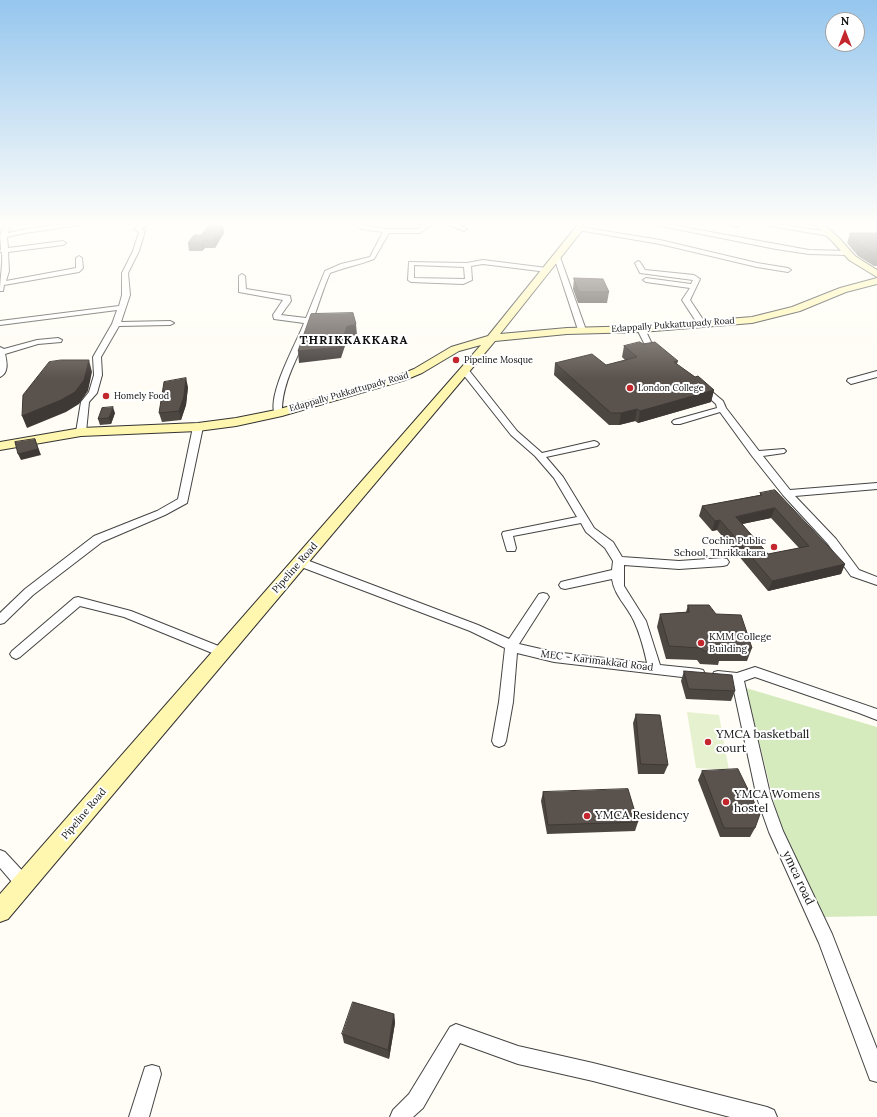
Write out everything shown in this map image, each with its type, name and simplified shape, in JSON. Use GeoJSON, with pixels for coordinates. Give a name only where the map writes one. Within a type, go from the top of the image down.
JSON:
{"type":"FeatureCollection","features":[{"type":"Feature","properties":{"kind":"street"},"geometry":{"type":"LineString","coordinates":[[2,274],[1,287],[59,274]]}},
{"type":"Feature","properties":{"kind":"street"},"geometry":{"type":"LineString","coordinates":[[81,432],[85,402],[93,393],[98,375],[97,357],[116,324],[126,295],[125,274]]}},
{"type":"Feature","properties":{"kind":"street"},"geometry":{"type":"LineString","coordinates":[[278,413],[277,400],[326,274]]}},
{"type":"Feature","properties":{"kind":"street"},"geometry":{"type":"LineString","coordinates":[[411,274],[411,280],[463,282],[469,280],[468,274]]}},
{"type":"Feature","properties":{"kind":"street","name":"Pipeline Road"},"geometry":{"type":"LineString","coordinates":[[0,911],[465,371],[544,274]]}},
{"type":"Feature","properties":{"kind":"street"},"geometry":{"type":"LineString","coordinates":[[563,274],[582,330]]}},
{"type":"Feature","properties":{"kind":"street"},"geometry":{"type":"LineString","coordinates":[[658,274],[696,279],[694,287],[686,300],[702,324]]}},
{"type":"Feature","properties":{"kind":"street"},"geometry":{"type":"LineString","coordinates":[[242,276],[242,290],[244,291],[287,298],[277,315],[278,317],[309,321]]}},
{"type":"Feature","properties":{"kind":"street"},"geometry":{"type":"LineString","coordinates":[[646,280],[694,287]]}},
{"type":"Feature","properties":{"kind":"street","name":"Edappally Pukkattupady Road"},"geometry":{"type":"LineString","coordinates":[[0,446],[81,432],[198,427],[236,422],[278,413],[406,377],[455,349],[491,338],[582,330],[641,329],[761,318],[796,309],[843,290],[877,281]]}},
{"type":"Feature","properties":{"kind":"street"},"geometry":{"type":"LineString","coordinates":[[0,323],[73,315],[105,308],[122,308]]}},
{"type":"Feature","properties":{"kind":"street"},"geometry":{"type":"LineString","coordinates":[[116,324],[170,323]]}},
{"type":"Feature","properties":{"kind":"street"},"geometry":{"type":"LineString","coordinates":[[641,329],[648,343],[668,359]]}},
{"type":"Feature","properties":{"kind":"street"},"geometry":{"type":"LineString","coordinates":[[1,372],[4,364],[1,351],[36,342],[58,340]]}},
{"type":"Feature","properties":{"kind":"street"},"geometry":{"type":"LineString","coordinates":[[465,371],[514,433],[540,456],[558,476],[590,530],[610,545],[618,566],[616,577],[620,591],[637,615],[655,668]]}},
{"type":"Feature","properties":{"kind":"street"},"geometry":{"type":"LineString","coordinates":[[851,381],[877,374]]}},
{"type":"Feature","properties":{"kind":"street"},"geometry":{"type":"LineString","coordinates":[[693,381],[715,398],[755,454],[787,494],[817,525],[848,562],[855,573],[877,581]]}},
{"type":"Feature","properties":{"kind":"street"},"geometry":{"type":"LineString","coordinates":[[677,422],[722,409]]}},
{"type":"Feature","properties":{"kind":"street"},"geometry":{"type":"LineString","coordinates":[[0,620],[30,592],[98,539],[161,513],[183,500],[198,427]]}},
{"type":"Feature","properties":{"kind":"street"},"geometry":{"type":"LineString","coordinates":[[540,456],[594,444]]}},
{"type":"Feature","properties":{"kind":"street"},"geometry":{"type":"LineString","coordinates":[[755,454],[781,451]]}},
{"type":"Feature","properties":{"kind":"street"},"geometry":{"type":"LineString","coordinates":[[787,494],[877,486]]}},
{"type":"Feature","properties":{"kind":"street"},"geometry":{"type":"LineString","coordinates":[[511,548],[507,534],[584,519]]}},
{"type":"Feature","properties":{"kind":"street","name":"MEC - Karimakkad Road"},"geometry":{"type":"LineString","coordinates":[[300,562],[474,628],[511,646],[554,657],[737,678]]}},
{"type":"Feature","properties":{"kind":"street"},"geometry":{"type":"LineString","coordinates":[[618,566],[680,565],[723,562]]}},
{"type":"Feature","properties":{"kind":"street"},"geometry":{"type":"LineString","coordinates":[[565,585],[612,575],[618,566]]}},
{"type":"Feature","properties":{"kind":"street"},"geometry":{"type":"LineString","coordinates":[[499,740],[506,702],[511,646],[543,596]]}},
{"type":"Feature","properties":{"kind":"street"},"geometry":{"type":"LineString","coordinates":[[16,654],[78,601],[127,614],[222,652]]}},
{"type":"Feature","properties":{"kind":"street"},"geometry":{"type":"LineString","coordinates":[[737,678],[754,672],[864,709],[877,715]]}},
{"type":"Feature","properties":{"kind":"street","name":"ymca road"},"geometry":{"type":"LineString","coordinates":[[737,678],[764,798],[774,825],[826,940],[877,1073]]}},
{"type":"Feature","properties":{"kind":"street"},"geometry":{"type":"LineString","coordinates":[[0,857],[24,884]]}},
{"type":"Feature","properties":{"kind":"street"},"geometry":{"type":"LineString","coordinates":[[400,1117],[416,1101],[456,1033],[518,1055],[593,1072],[767,1117]]}},
{"type":"Feature","properties":{"kind":"street"},"geometry":{"type":"LineString","coordinates":[[139,1117],[152,1074]]}},
{"type":"Feature","properties":{"kind":"green space"},"geometry":{"type":"Polygon","coordinates":[[[746,688],[877,727],[877,916],[823,917],[779,823],[746,688]]]}},
{"type":"Feature","properties":{"kind":"green space","name":"YMCA basketball court"},"geometry":{"type":"Polygon","coordinates":[[[687,712],[719,715],[729,770],[696,768],[687,712]]]}},
{"type":"Feature","properties":{"kind":"building"},"geometry":{"type":"Polygon","coordinates":[[[574,278],[603,279],[609,292],[579,292],[574,278]]]}},
{"type":"Feature","properties":{"kind":"building"},"geometry":{"type":"Polygon","coordinates":[[[353,313],[356,324],[347,326],[340,347],[298,351],[311,314],[353,313]]]}},
{"type":"Feature","properties":{"kind":"building","name":"London College"},"geometry":{"type":"Polygon","coordinates":[[[640,342],[643,344],[655,342],[678,361],[674,362],[695,377],[698,376],[714,390],[640,411],[637,409],[621,413],[611,413],[555,363],[592,354],[606,365],[637,357],[624,346],[640,342]]]}},
{"type":"Feature","properties":{"kind":"building"},"geometry":{"type":"Polygon","coordinates":[[[61,360],[89,360],[84,380],[75,392],[61,400],[22,416],[23,395],[49,362],[61,360]]]}},
{"type":"Feature","properties":{"kind":"building"},"geometry":{"type":"Polygon","coordinates":[[[186,378],[184,396],[179,411],[159,413],[164,382],[186,378]]]}},
{"type":"Feature","properties":{"kind":"building"},"geometry":{"type":"Polygon","coordinates":[[[113,407],[109,418],[98,419],[102,408],[113,407]]]}},
{"type":"Feature","properties":{"kind":"building"},"geometry":{"type":"Polygon","coordinates":[[[35,439],[38,449],[18,454],[15,442],[35,439]]]}},
{"type":"Feature","properties":{"kind":"building"},"geometry":{"type":"Polygon","coordinates":[[[775,490],[845,564],[772,581],[720,520],[715,521],[702,506],[762,495],[760,493],[775,490]],[[775,508],[736,517],[768,554],[809,546],[775,508]]]}},
{"type":"Feature","properties":{"kind":"building"},"geometry":{"type":"Polygon","coordinates":[[[688,605],[709,605],[716,614],[741,615],[752,648],[720,648],[722,652],[704,651],[701,648],[669,646],[660,614],[689,612],[688,605]]]}},
{"type":"Feature","properties":{"kind":"building"},"geometry":{"type":"Polygon","coordinates":[[[684,671],[732,675],[735,691],[689,689],[684,671]]]}},
{"type":"Feature","properties":{"kind":"building"},"geometry":{"type":"Polygon","coordinates":[[[636,714],[660,715],[668,765],[641,764],[636,714]]]}},
{"type":"Feature","properties":{"kind":"building","name":"YMCA Womens hostel"},"geometry":{"type":"Polygon","coordinates":[[[738,769],[760,814],[755,828],[724,828],[702,771],[738,769]]]}},
{"type":"Feature","properties":{"kind":"building","name":"YMCA Residency"},"geometry":{"type":"Polygon","coordinates":[[[628,789],[638,822],[548,825],[543,792],[628,789]]]}},
{"type":"Feature","properties":{"kind":"building"},"geometry":{"type":"Polygon","coordinates":[[[353,1002],[394,1014],[388,1050],[342,1034],[353,1002]]]}},
{"type":"Feature","properties":{"kind":"place","name":"Pipeline Mosque"},"geometry":{"type":"Point","coordinates":[456,360]}},
{"type":"Feature","properties":{"kind":"place","name":"London College"},"geometry":{"type":"Point","coordinates":[630,388]}},
{"type":"Feature","properties":{"kind":"place","name":"Homely Food"},"geometry":{"type":"Point","coordinates":[106,396]}},
{"type":"Feature","properties":{"kind":"place","name":"Cochin Public School, Thrikkakara"},"geometry":{"type":"Point","coordinates":[774,547]}},
{"type":"Feature","properties":{"kind":"place","name":"KMM College Building"},"geometry":{"type":"Point","coordinates":[701,643]}},
{"type":"Feature","properties":{"kind":"place","name":"YMCA basketball court"},"geometry":{"type":"Point","coordinates":[708,742]}},
{"type":"Feature","properties":{"kind":"place","name":"YMCA Womens hostel"},"geometry":{"type":"Point","coordinates":[726,802]}},
{"type":"Feature","properties":{"kind":"place","name":"YMCA Residency"},"geometry":{"type":"Point","coordinates":[587,816]}},
{"type":"Feature","properties":{"kind":"district","name":"THRIKKAKKARA"},"geometry":{"type":"Point","coordinates":[354,341]}}]}
